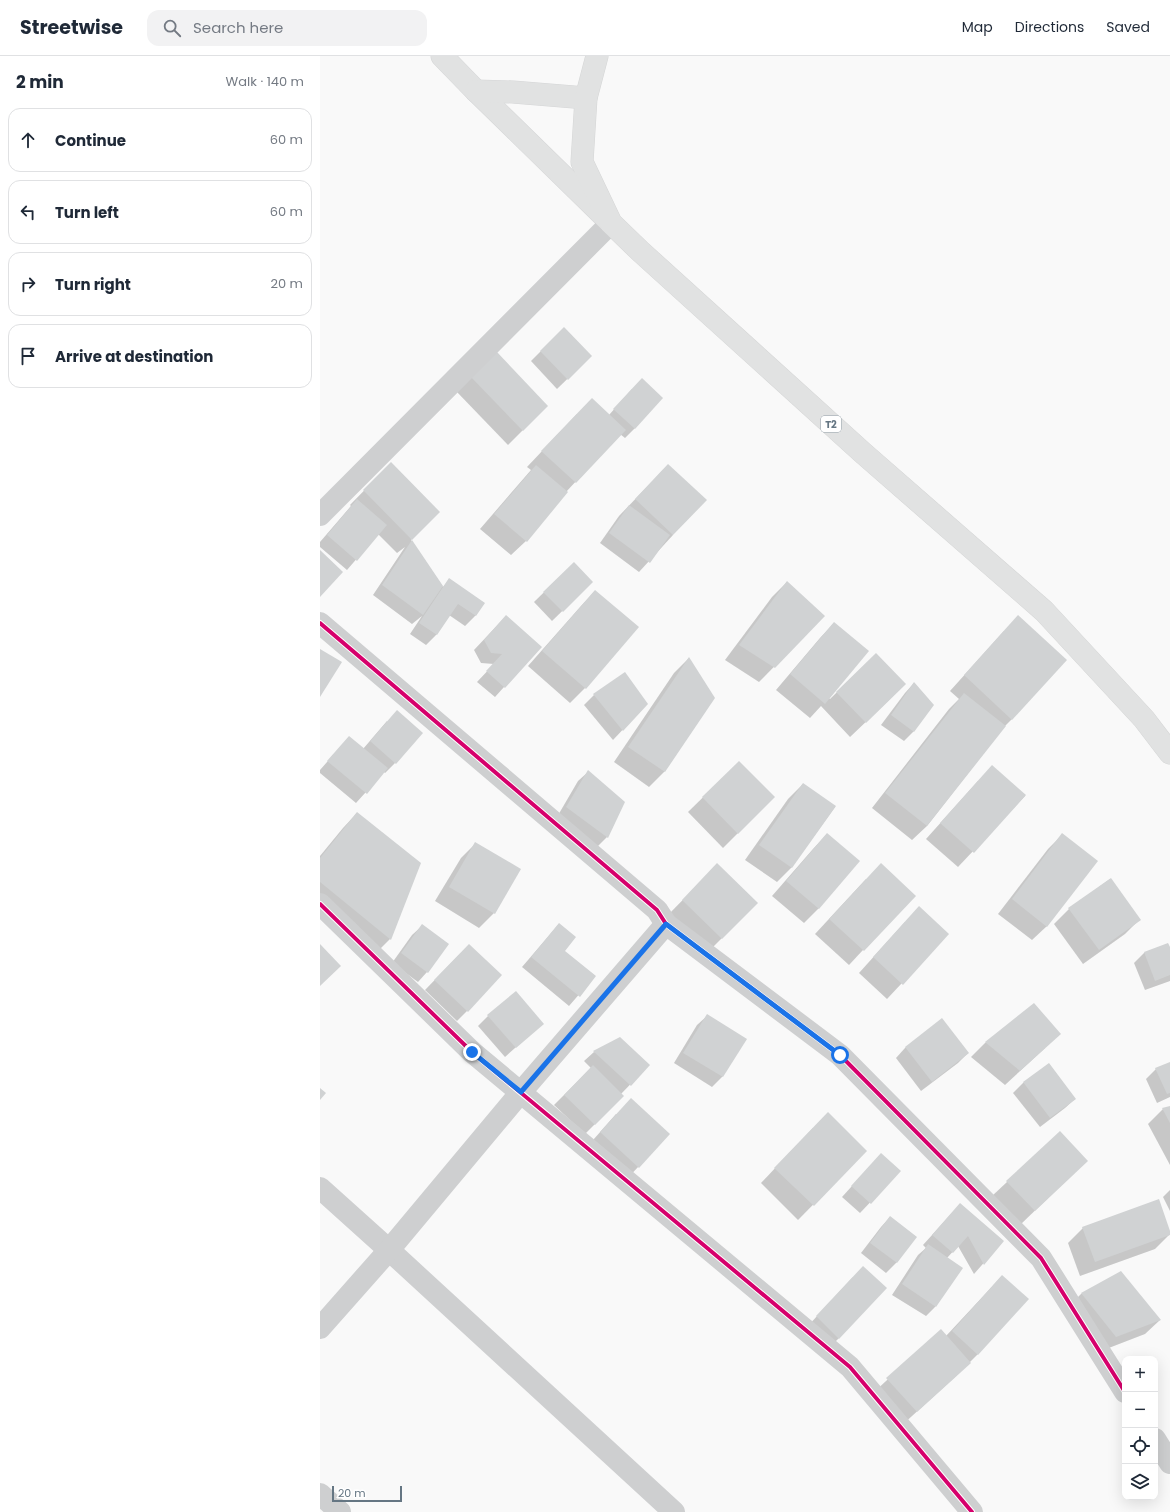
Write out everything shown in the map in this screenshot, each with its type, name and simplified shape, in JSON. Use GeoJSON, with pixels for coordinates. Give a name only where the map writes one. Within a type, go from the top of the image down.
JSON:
{"type":"FeatureCollection","features":[{"type":"Feature","properties":{"kind":"main road"},"geometry":{"type":"LineString","coordinates":[[442,56],[611,223]]}},
{"type":"Feature","properties":{"kind":"main road","name":"T2"},"geometry":{"type":"LineString","coordinates":[[597,56],[586,98],[582,162],[611,223],[863,453],[1044,611],[1144,719],[1170,754]]}},
{"type":"Feature","properties":{"kind":"main road"},"geometry":{"type":"LineString","coordinates":[[476,91],[513,92],[586,98]]}},
{"type":"Feature","properties":{"kind":"street"},"geometry":{"type":"LineString","coordinates":[[320,515],[611,223]]}},
{"type":"Feature","properties":{"kind":"street"},"geometry":{"type":"LineString","coordinates":[[320,624],[657,910],[666,924],[840,1055],[1042,1258],[1122,1387]]}},
{"type":"Feature","properties":{"kind":"street"},"geometry":{"type":"LineString","coordinates":[[320,904],[472,1052],[850,1367],[972,1512]]}},
{"type":"Feature","properties":{"kind":"street"},"geometry":{"type":"LineString","coordinates":[[320,1328],[389,1250],[521,1092],[666,924]]}},
{"type":"Feature","properties":{"kind":"street"},"geometry":{"type":"LineString","coordinates":[[320,1188],[674,1512]]}},
{"type":"Feature","properties":{"kind":"street"},"geometry":{"type":"LineString","coordinates":[[1158,1445],[1170,1464]]}},
{"type":"Feature","properties":{"kind":"street"},"geometry":{"type":"LineString","coordinates":[[320,1494],[340,1512]]}},
{"type":"Feature","properties":{"kind":"building"},"geometry":{"type":"Polygon","coordinates":[[[564,327],[592,356],[568,380],[540,351],[564,327]]]}},
{"type":"Feature","properties":{"kind":"building"},"geometry":{"type":"Polygon","coordinates":[[[496,351],[548,406],[523,431],[470,376],[496,351]]]}},
{"type":"Feature","properties":{"kind":"building"},"geometry":{"type":"Polygon","coordinates":[[[642,378],[663,398],[635,429],[613,409],[642,378]]]}},
{"type":"Feature","properties":{"kind":"building"},"geometry":{"type":"Polygon","coordinates":[[[592,398],[626,430],[576,483],[541,451],[592,398]]]}},
{"type":"Feature","properties":{"kind":"building"},"geometry":{"type":"Polygon","coordinates":[[[391,462],[440,512],[412,540],[363,490],[391,462]]]}},
{"type":"Feature","properties":{"kind":"building"},"geometry":{"type":"Polygon","coordinates":[[[668,464],[707,500],[673,535],[635,499],[668,464]]]}},
{"type":"Feature","properties":{"kind":"building"},"geometry":{"type":"Polygon","coordinates":[[[536,465],[568,492],[527,542],[494,514],[536,465]]]}},
{"type":"Feature","properties":{"kind":"building"},"geometry":{"type":"Polygon","coordinates":[[[357,499],[387,525],[357,561],[327,535],[357,499]]]}},
{"type":"Feature","properties":{"kind":"building"},"geometry":{"type":"Polygon","coordinates":[[[629,505],[670,535],[650,563],[609,533],[629,505]]]}},
{"type":"Feature","properties":{"kind":"building"},"geometry":{"type":"Polygon","coordinates":[[[412,540],[443,586],[423,615],[382,585],[412,540]]]}},
{"type":"Feature","properties":{"kind":"building"},"geometry":{"type":"Polygon","coordinates":[[[320,550],[343,572],[320,597],[320,550]]]}},
{"type":"Feature","properties":{"kind":"building"},"geometry":{"type":"Polygon","coordinates":[[[574,562],[593,582],[563,612],[543,592],[574,562]]]}},
{"type":"Feature","properties":{"kind":"building"},"geometry":{"type":"Polygon","coordinates":[[[449,578],[485,603],[476,616],[458,604],[437,635],[419,623],[449,578]]]}},
{"type":"Feature","properties":{"kind":"building"},"geometry":{"type":"Polygon","coordinates":[[[787,581],[825,616],[775,668],[739,645],[787,581]]]}},
{"type":"Feature","properties":{"kind":"building"},"geometry":{"type":"Polygon","coordinates":[[[595,590],[639,627],[586,689],[542,651],[595,590]]]}},
{"type":"Feature","properties":{"kind":"building"},"geometry":{"type":"Polygon","coordinates":[[[506,615],[542,647],[505,688],[486,671],[502,654],[491,653],[484,640],[506,615]]]}},
{"type":"Feature","properties":{"kind":"building"},"geometry":{"type":"Polygon","coordinates":[[[1018,615],[1067,660],[1012,720],[964,675],[1018,615]]]}},
{"type":"Feature","properties":{"kind":"building"},"geometry":{"type":"Polygon","coordinates":[[[834,622],[869,651],[825,704],[790,674],[834,622]]]}},
{"type":"Feature","properties":{"kind":"building"},"geometry":{"type":"Polygon","coordinates":[[[320,649],[342,662],[320,697],[320,649]]]}},
{"type":"Feature","properties":{"kind":"building"},"geometry":{"type":"Polygon","coordinates":[[[876,653],[906,684],[866,723],[836,692],[876,653]]]}},
{"type":"Feature","properties":{"kind":"building"},"geometry":{"type":"Polygon","coordinates":[[[689,657],[715,698],[665,772],[628,747],[689,657]]]}},
{"type":"Feature","properties":{"kind":"building"},"geometry":{"type":"Polygon","coordinates":[[[625,672],[648,704],[623,731],[593,694],[625,672]]]}},
{"type":"Feature","properties":{"kind":"building"},"geometry":{"type":"Polygon","coordinates":[[[914,682],[934,705],[914,732],[891,715],[914,682]]]}},
{"type":"Feature","properties":{"kind":"building"},"geometry":{"type":"Polygon","coordinates":[[[964,693],[1006,726],[927,826],[885,793],[964,693]]]}},
{"type":"Feature","properties":{"kind":"building"},"geometry":{"type":"Polygon","coordinates":[[[397,710],[423,733],[396,764],[370,741],[397,710]]]}},
{"type":"Feature","properties":{"kind":"building"},"geometry":{"type":"Polygon","coordinates":[[[349,736],[388,768],[367,794],[327,761],[349,736]]]}},
{"type":"Feature","properties":{"kind":"building"},"geometry":{"type":"Polygon","coordinates":[[[739,761],[775,797],[738,834],[702,797],[739,761]]]}},
{"type":"Feature","properties":{"kind":"building"},"geometry":{"type":"Polygon","coordinates":[[[992,765],[1026,795],[974,853],[940,823],[992,765]]]}},
{"type":"Feature","properties":{"kind":"building"},"geometry":{"type":"Polygon","coordinates":[[[588,770],[625,802],[608,838],[566,807],[588,770]]]}},
{"type":"Feature","properties":{"kind":"building"},"geometry":{"type":"Polygon","coordinates":[[[803,783],[836,806],[792,868],[759,845],[803,783]]]}},
{"type":"Feature","properties":{"kind":"building"},"geometry":{"type":"Polygon","coordinates":[[[357,812],[421,863],[391,940],[320,882],[320,858],[357,812]]]}},
{"type":"Feature","properties":{"kind":"building"},"geometry":{"type":"Polygon","coordinates":[[[827,833],[860,861],[819,909],[786,881],[827,833]]]}},
{"type":"Feature","properties":{"kind":"building"},"geometry":{"type":"Polygon","coordinates":[[[1062,833],[1098,861],[1047,927],[1012,899],[1062,833]]]}},
{"type":"Feature","properties":{"kind":"building"},"geometry":{"type":"Polygon","coordinates":[[[475,842],[521,869],[495,914],[449,887],[475,842]]]}},
{"type":"Feature","properties":{"kind":"building"},"geometry":{"type":"Polygon","coordinates":[[[717,863],[758,903],[722,939],[682,900],[717,863]]]}},
{"type":"Feature","properties":{"kind":"building"},"geometry":{"type":"Polygon","coordinates":[[[881,863],[916,896],[864,951],[829,919],[881,863]]]}},
{"type":"Feature","properties":{"kind":"building"},"geometry":{"type":"Polygon","coordinates":[[[1111,878],[1141,920],[1099,950],[1068,908],[1111,878]]]}},
{"type":"Feature","properties":{"kind":"building"},"geometry":{"type":"Polygon","coordinates":[[[919,906],[949,934],[903,985],[873,957],[919,906]]]}},
{"type":"Feature","properties":{"kind":"building"},"geometry":{"type":"Polygon","coordinates":[[[559,923],[576,937],[565,951],[596,976],[580,997],[531,957],[559,923]]]}},
{"type":"Feature","properties":{"kind":"building"},"geometry":{"type":"Polygon","coordinates":[[[422,924],[449,944],[428,973],[401,953],[422,924]]]}},
{"type":"Feature","properties":{"kind":"building"},"geometry":{"type":"Polygon","coordinates":[[[1168,943],[1170,947],[1170,975],[1155,981],[1144,952],[1168,943]]]}},
{"type":"Feature","properties":{"kind":"building"},"geometry":{"type":"Polygon","coordinates":[[[320,944],[341,966],[320,986],[320,944]]]}},
{"type":"Feature","properties":{"kind":"building"},"geometry":{"type":"Polygon","coordinates":[[[469,944],[502,975],[468,1012],[434,980],[469,944]]]}},
{"type":"Feature","properties":{"kind":"building"},"geometry":{"type":"Polygon","coordinates":[[[516,991],[544,1024],[516,1048],[487,1015],[516,991]]]}},
{"type":"Feature","properties":{"kind":"building"},"geometry":{"type":"Polygon","coordinates":[[[1034,1003],[1061,1034],[1020,1071],[985,1042],[1034,1003]]]}},
{"type":"Feature","properties":{"kind":"building"},"geometry":{"type":"Polygon","coordinates":[[[707,1014],[747,1039],[723,1077],[683,1053],[707,1014]]]}},
{"type":"Feature","properties":{"kind":"building"},"geometry":{"type":"Polygon","coordinates":[[[942,1018],[969,1053],[932,1082],[905,1047],[942,1018]]]}},
{"type":"Feature","properties":{"kind":"building"},"geometry":{"type":"Polygon","coordinates":[[[620,1037],[650,1065],[631,1086],[593,1051],[620,1037]]]}},
{"type":"Feature","properties":{"kind":"building"},"geometry":{"type":"Polygon","coordinates":[[[1170,1062],[1170,1093],[1167,1094],[1155,1068],[1170,1062]]]}},
{"type":"Feature","properties":{"kind":"building"},"geometry":{"type":"Polygon","coordinates":[[[1049,1063],[1076,1099],[1050,1118],[1023,1082],[1049,1063]]]}},
{"type":"Feature","properties":{"kind":"building"},"geometry":{"type":"Polygon","coordinates":[[[593,1065],[624,1096],[595,1125],[564,1095],[593,1065]]]}},
{"type":"Feature","properties":{"kind":"building"},"geometry":{"type":"Polygon","coordinates":[[[320,1088],[326,1093],[320,1100],[320,1088]]]}},
{"type":"Feature","properties":{"kind":"building"},"geometry":{"type":"Polygon","coordinates":[[[631,1098],[670,1134],[639,1168],[600,1132],[631,1098]]]}},
{"type":"Feature","properties":{"kind":"building"},"geometry":{"type":"Polygon","coordinates":[[[1170,1106],[1170,1123],[1162,1108],[1170,1106]]]}},
{"type":"Feature","properties":{"kind":"building"},"geometry":{"type":"Polygon","coordinates":[[[828,1112],[867,1151],[814,1206],[774,1168],[828,1112]]]}},
{"type":"Feature","properties":{"kind":"building"},"geometry":{"type":"Polygon","coordinates":[[[1060,1131],[1088,1161],[1035,1211],[1006,1181],[1060,1131]]]}},
{"type":"Feature","properties":{"kind":"building"},"geometry":{"type":"Polygon","coordinates":[[[881,1153],[901,1171],[871,1204],[851,1186],[881,1153]]]}},
{"type":"Feature","properties":{"kind":"building"},"geometry":{"type":"Polygon","coordinates":[[[1159,1199],[1170,1235],[1095,1262],[1082,1227],[1159,1199]]]}},
{"type":"Feature","properties":{"kind":"building"},"geometry":{"type":"Polygon","coordinates":[[[960,1203],[1004,1241],[984,1265],[968,1236],[953,1253],[932,1235],[960,1203]]]}},
{"type":"Feature","properties":{"kind":"building"},"geometry":{"type":"Polygon","coordinates":[[[890,1216],[917,1237],[897,1263],[870,1243],[890,1216]]]}},
{"type":"Feature","properties":{"kind":"building"},"geometry":{"type":"Polygon","coordinates":[[[928,1244],[963,1268],[936,1307],[902,1284],[928,1244]]]}},
{"type":"Feature","properties":{"kind":"building"},"geometry":{"type":"Polygon","coordinates":[[[863,1266],[887,1288],[839,1339],[816,1316],[863,1266]]]}},
{"type":"Feature","properties":{"kind":"building"},"geometry":{"type":"Polygon","coordinates":[[[1121,1271],[1161,1320],[1116,1337],[1081,1293],[1121,1271]]]}},
{"type":"Feature","properties":{"kind":"building"},"geometry":{"type":"Polygon","coordinates":[[[1002,1275],[1029,1299],[978,1355],[952,1331],[1002,1275]]]}},
{"type":"Feature","properties":{"kind":"building"},"geometry":{"type":"Polygon","coordinates":[[[941,1329],[971,1363],[917,1412],[886,1378],[941,1329]]]}},
{"type":"Feature","properties":{"kind":"cycle path"},"geometry":{"type":"LineString","coordinates":[[320,623],[657,910],[666,924],[840,1055],[1041,1258],[1122,1387]]}},
{"type":"Feature","properties":{"kind":"cycle path"},"geometry":{"type":"LineString","coordinates":[[320,904],[472,1052],[850,1367],[972,1512]]}},
{"type":"Feature","properties":{"kind":"route"},"geometry":{"type":"LineString","coordinates":[[472,1052],[521,1092],[666,924],[840,1055]]}}]}
